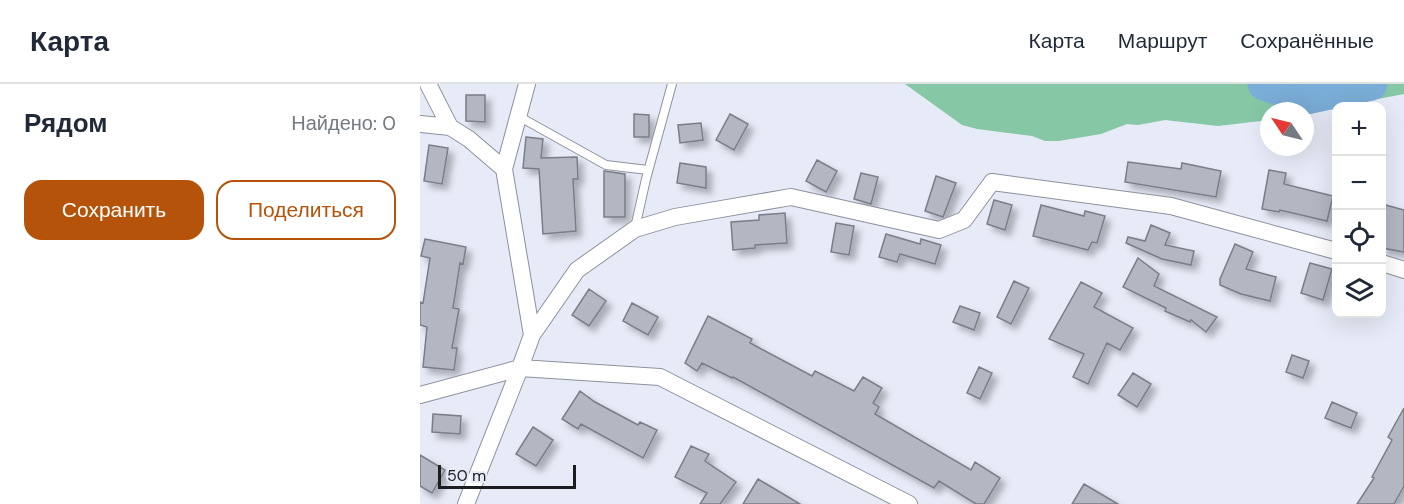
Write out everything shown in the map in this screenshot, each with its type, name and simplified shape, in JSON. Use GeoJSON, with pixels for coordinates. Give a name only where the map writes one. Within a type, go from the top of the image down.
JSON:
{"type":"FeatureCollection","features":[{"type":"Feature","properties":{"kind":"street"},"geometry":{"type":"LineString","coordinates":[[428,84],[450,127]]}},
{"type":"Feature","properties":{"kind":"street"},"geometry":{"type":"LineString","coordinates":[[527,84],[504,169],[532,335]]}},
{"type":"Feature","properties":{"kind":"street"},"geometry":{"type":"LineString","coordinates":[[420,124],[450,127],[469,139],[504,169]]}},
{"type":"Feature","properties":{"kind":"street"},"geometry":{"type":"LineString","coordinates":[[466,504],[532,335],[576,270],[635,229],[675,217],[791,197],[939,230],[964,220],[992,182],[1171,206],[1332,250]]}},
{"type":"Feature","properties":{"kind":"street"},"geometry":{"type":"LineString","coordinates":[[1385,264],[1404,270]]}},
{"type":"Feature","properties":{"kind":"street"},"geometry":{"type":"LineString","coordinates":[[420,395],[520,368],[660,377],[909,504]]}},
{"type":"Feature","properties":{"kind":"lane"},"geometry":{"type":"LineString","coordinates":[[635,229],[648,170],[672,84]]}},
{"type":"Feature","properties":{"kind":"lane"},"geometry":{"type":"LineString","coordinates":[[518,116],[606,165],[648,170]]}},
{"type":"Feature","properties":{"kind":"green space"},"geometry":{"type":"Polygon","coordinates":[[[905,84],[1404,84],[1404,94],[1362,102],[1332,102],[1332,108],[1314,111],[1314,102],[1260,102],[1260,121],[1218,126],[1165,120],[1138,125],[1127,124],[1101,134],[1059,141],[1045,141],[1032,136],[962,125],[905,84]]]}},
{"type":"Feature","properties":{"kind":"building"},"geometry":{"type":"Polygon","coordinates":[[[466,95],[485,95],[485,122],[466,121],[466,95]]]}},
{"type":"Feature","properties":{"kind":"building"},"geometry":{"type":"Polygon","coordinates":[[[634,114],[649,115],[649,137],[634,137],[634,114]]]}},
{"type":"Feature","properties":{"kind":"building"},"geometry":{"type":"Polygon","coordinates":[[[730,114],[748,124],[734,150],[716,140],[730,114]]]}},
{"type":"Feature","properties":{"kind":"building"},"geometry":{"type":"Polygon","coordinates":[[[701,123],[703,140],[680,143],[678,125],[701,123]]]}},
{"type":"Feature","properties":{"kind":"building"},"geometry":{"type":"Polygon","coordinates":[[[526,137],[543,139],[541,158],[577,157],[578,179],[573,179],[576,231],[543,234],[539,169],[523,168],[526,137]]]}},
{"type":"Feature","properties":{"kind":"building"},"geometry":{"type":"Polygon","coordinates":[[[429,145],[448,148],[442,184],[424,181],[429,145]]]}},
{"type":"Feature","properties":{"kind":"building"},"geometry":{"type":"Polygon","coordinates":[[[817,160],[837,171],[826,192],[806,181],[817,160]]]}},
{"type":"Feature","properties":{"kind":"building"},"geometry":{"type":"Polygon","coordinates":[[[1128,162],[1181,169],[1182,163],[1221,171],[1216,197],[1125,182],[1128,162]]]}},
{"type":"Feature","properties":{"kind":"building"},"geometry":{"type":"Polygon","coordinates":[[[680,163],[706,167],[706,188],[677,183],[680,163]]]}},
{"type":"Feature","properties":{"kind":"building"},"geometry":{"type":"Polygon","coordinates":[[[1269,170],[1286,173],[1284,184],[1332,196],[1327,221],[1280,210],[1279,212],[1262,209],[1269,170]]]}},
{"type":"Feature","properties":{"kind":"building"},"geometry":{"type":"Polygon","coordinates":[[[604,171],[625,174],[625,217],[604,217],[604,171]]]}},
{"type":"Feature","properties":{"kind":"building"},"geometry":{"type":"Polygon","coordinates":[[[861,173],[878,177],[871,204],[854,199],[861,173]]]}},
{"type":"Feature","properties":{"kind":"building"},"geometry":{"type":"Polygon","coordinates":[[[936,176],[956,183],[943,217],[925,211],[936,176]]]}},
{"type":"Feature","properties":{"kind":"building"},"geometry":{"type":"Polygon","coordinates":[[[994,200],[1012,205],[1005,230],[987,224],[994,200]]]}},
{"type":"Feature","properties":{"kind":"building"},"geometry":{"type":"Polygon","coordinates":[[[1041,205],[1084,216],[1085,211],[1105,216],[1097,243],[1092,242],[1088,250],[1033,236],[1041,205]]]}},
{"type":"Feature","properties":{"kind":"building"},"geometry":{"type":"Polygon","coordinates":[[[1386,205],[1404,210],[1404,252],[1386,249],[1386,205]]]}},
{"type":"Feature","properties":{"kind":"building"},"geometry":{"type":"Polygon","coordinates":[[[785,213],[787,243],[755,245],[755,248],[733,250],[731,222],[759,220],[759,215],[785,213]]]}},
{"type":"Feature","properties":{"kind":"building"},"geometry":{"type":"Polygon","coordinates":[[[836,223],[854,226],[849,255],[831,252],[836,223]]]}},
{"type":"Feature","properties":{"kind":"building"},"geometry":{"type":"Polygon","coordinates":[[[1151,225],[1170,233],[1165,245],[1194,251],[1191,265],[1162,259],[1126,243],[1128,237],[1145,241],[1151,225]]]}},
{"type":"Feature","properties":{"kind":"building"},"geometry":{"type":"Polygon","coordinates":[[[886,234],[920,244],[921,239],[941,245],[935,264],[900,254],[897,262],[879,257],[886,234]]]}},
{"type":"Feature","properties":{"kind":"building"},"geometry":{"type":"Polygon","coordinates":[[[425,239],[466,247],[463,264],[460,263],[453,308],[459,309],[452,348],[457,348],[454,370],[423,367],[427,327],[420,325],[420,302],[423,303],[430,258],[421,256],[425,239]]]}},
{"type":"Feature","properties":{"kind":"building"},"geometry":{"type":"Polygon","coordinates":[[[1235,244],[1253,252],[1246,269],[1276,277],[1270,301],[1241,294],[1220,285],[1220,279],[1235,244]]]}},
{"type":"Feature","properties":{"kind":"building"},"geometry":{"type":"Polygon","coordinates":[[[1138,258],[1159,274],[1154,286],[1217,317],[1206,332],[1191,320],[1190,322],[1165,311],[1166,308],[1123,287],[1138,258]]]}},
{"type":"Feature","properties":{"kind":"building"},"geometry":{"type":"Polygon","coordinates":[[[1310,263],[1332,269],[1323,300],[1301,293],[1310,263]]]}},
{"type":"Feature","properties":{"kind":"building"},"geometry":{"type":"Polygon","coordinates":[[[1014,281],[1029,288],[1011,324],[997,317],[1014,281]]]}},
{"type":"Feature","properties":{"kind":"building"},"geometry":{"type":"Polygon","coordinates":[[[1081,282],[1102,293],[1094,307],[1133,328],[1120,350],[1107,343],[1088,384],[1073,377],[1084,354],[1049,339],[1081,282]]]}},
{"type":"Feature","properties":{"kind":"building"},"geometry":{"type":"Polygon","coordinates":[[[589,289],[606,301],[589,326],[572,315],[589,289]]]}},
{"type":"Feature","properties":{"kind":"building"},"geometry":{"type":"Polygon","coordinates":[[[632,303],[658,317],[648,335],[623,321],[632,303]]]}},
{"type":"Feature","properties":{"kind":"building"},"geometry":{"type":"Polygon","coordinates":[[[960,306],[980,313],[974,330],[953,322],[960,306]]]}},
{"type":"Feature","properties":{"kind":"building"},"geometry":{"type":"Polygon","coordinates":[[[708,316],[752,339],[750,343],[812,376],[815,371],[854,391],[863,377],[882,388],[873,403],[879,407],[875,414],[971,470],[975,462],[1000,478],[984,504],[976,504],[939,481],[934,488],[733,377],[702,363],[697,371],[685,363],[708,316]]]}},
{"type":"Feature","properties":{"kind":"building"},"geometry":{"type":"Polygon","coordinates":[[[1292,355],[1309,361],[1303,378],[1286,372],[1292,355]]]}},
{"type":"Feature","properties":{"kind":"building"},"geometry":{"type":"Polygon","coordinates":[[[979,367],[992,373],[980,399],[967,393],[979,367]]]}},
{"type":"Feature","properties":{"kind":"building"},"geometry":{"type":"Polygon","coordinates":[[[1133,373],[1151,384],[1137,407],[1118,395],[1133,373]]]}},
{"type":"Feature","properties":{"kind":"building"},"geometry":{"type":"Polygon","coordinates":[[[580,391],[595,402],[638,425],[640,422],[657,430],[643,458],[581,424],[578,429],[562,419],[580,391]]]}},
{"type":"Feature","properties":{"kind":"building"},"geometry":{"type":"Polygon","coordinates":[[[1332,402],[1357,413],[1351,428],[1325,418],[1332,402]]]}},
{"type":"Feature","properties":{"kind":"building"},"geometry":{"type":"Polygon","coordinates":[[[1404,408],[1404,486],[1394,504],[1357,504],[1374,478],[1372,477],[1392,440],[1388,437],[1404,408]]]}},
{"type":"Feature","properties":{"kind":"building"},"geometry":{"type":"Polygon","coordinates":[[[433,414],[461,416],[460,434],[432,432],[433,414]]]}},
{"type":"Feature","properties":{"kind":"building"},"geometry":{"type":"Polygon","coordinates":[[[533,427],[553,440],[536,466],[516,454],[533,427]]]}},
{"type":"Feature","properties":{"kind":"building"},"geometry":{"type":"Polygon","coordinates":[[[691,446],[709,454],[705,461],[736,482],[720,504],[700,504],[707,493],[675,477],[691,446]]]}},
{"type":"Feature","properties":{"kind":"building"},"geometry":{"type":"Polygon","coordinates":[[[420,455],[445,470],[432,493],[420,486],[420,455]]]}},
{"type":"Feature","properties":{"kind":"building"},"geometry":{"type":"Polygon","coordinates":[[[758,479],[800,504],[743,504],[758,479]]]}},
{"type":"Feature","properties":{"kind":"building"},"geometry":{"type":"Polygon","coordinates":[[[1084,484],[1118,504],[1072,504],[1084,484]]]}},
{"type":"Feature","properties":{"kind":"waterway"},"geometry":{"type":"LineString","coordinates":[[1264,84],[1306,98],[1371,84]]}}]}
